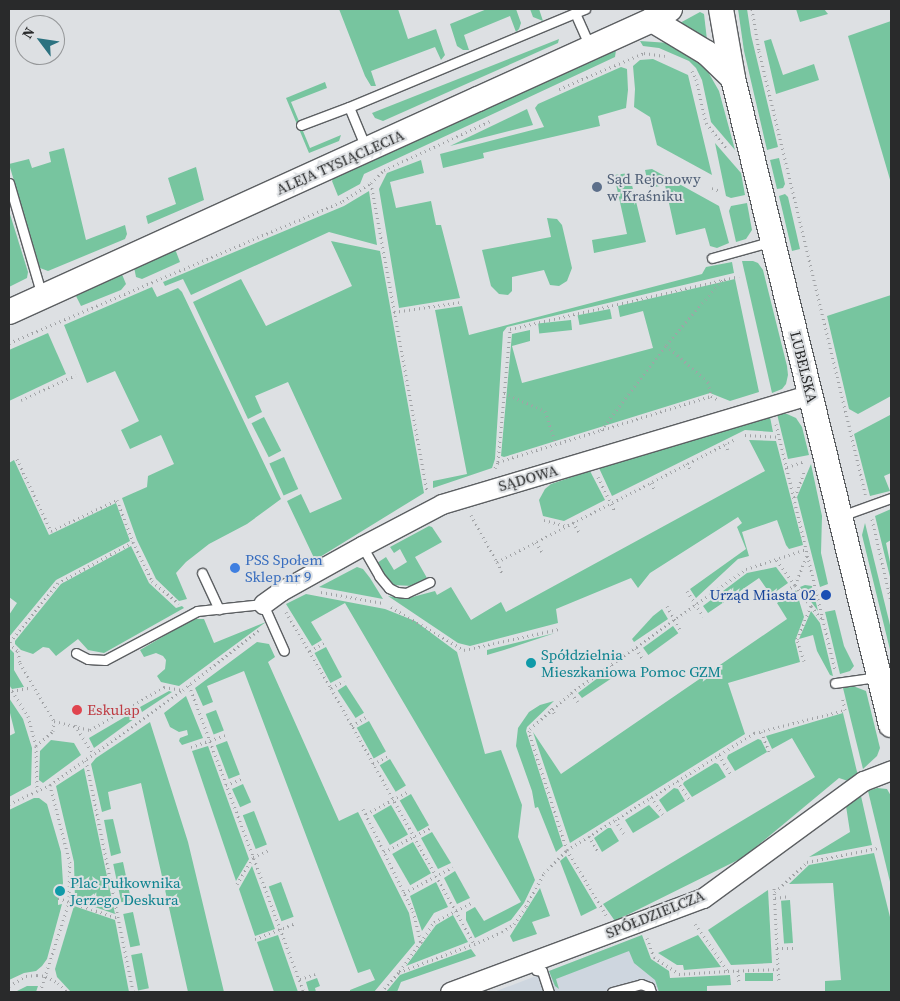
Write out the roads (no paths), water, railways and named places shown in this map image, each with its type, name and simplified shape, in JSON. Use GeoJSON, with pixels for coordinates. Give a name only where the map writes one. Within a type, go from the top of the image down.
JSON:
{"type":"FeatureCollection","features":[{"type":"Feature","properties":{"kind":"street","name":"LUBELSKA"},"geometry":{"type":"LineString","coordinates":[[721,9],[733,78],[840,516],[885,676],[891,725]]}},
{"type":"Feature","properties":{"kind":"street"},"geometry":{"type":"LineString","coordinates":[[657,12],[707,52],[733,78]]}},
{"type":"Feature","properties":{"kind":"street","name":"ALEJA TYSIĄCLECIA"},"geometry":{"type":"LineString","coordinates":[[9,312],[590,48],[657,12]]}},
{"type":"Feature","properties":{"kind":"street","name":"SĄDOWA"},"geometry":{"type":"LineString","coordinates":[[263,604],[362,546],[442,504],[771,404],[811,394]]}},
{"type":"Feature","properties":{"kind":"street","name":"SPÓŁDZIELCZA"},"geometry":{"type":"LineString","coordinates":[[450,992],[703,898],[863,781],[891,770]]}},
{"type":"Feature","properties":{"kind":"lane"},"geometry":{"type":"LineString","coordinates":[[301,125],[585,9]]}},
{"type":"Feature","properties":{"kind":"lane"},"geometry":{"type":"LineString","coordinates":[[575,13],[590,48]]}},
{"type":"Feature","properties":{"kind":"lane"},"geometry":{"type":"LineString","coordinates":[[349,107],[367,150]]}},
{"type":"Feature","properties":{"kind":"lane"},"geometry":{"type":"LineString","coordinates":[[9,183],[42,296]]}},
{"type":"Feature","properties":{"kind":"lane"},"geometry":{"type":"LineString","coordinates":[[712,258],[774,241]]}},
{"type":"Feature","properties":{"kind":"lane"},"geometry":{"type":"LineString","coordinates":[[840,516],[891,498]]}},
{"type":"Feature","properties":{"kind":"lane"},"geometry":{"type":"LineString","coordinates":[[362,546],[379,576],[389,588],[397,592],[406,593],[430,582]]}},
{"type":"Feature","properties":{"kind":"lane"},"geometry":{"type":"LineString","coordinates":[[202,573],[219,609]]}},
{"type":"Feature","properties":{"kind":"lane"},"geometry":{"type":"LineString","coordinates":[[76,653],[88,659],[104,660],[196,611],[263,604],[284,652]]}},
{"type":"Feature","properties":{"kind":"lane"},"geometry":{"type":"LineString","coordinates":[[837,683],[885,676]]}},
{"type":"Feature","properties":{"kind":"lane"},"geometry":{"type":"LineString","coordinates":[[536,970],[542,971],[549,992]]}},
{"type":"Feature","properties":{"kind":"lane"},"geometry":{"type":"LineString","coordinates":[[612,992],[641,984],[649,987],[651,992]]}},
{"type":"Feature","properties":{"kind":"place","name":"Sąd Rejonowy w Kraśniku"},"geometry":{"type":"Point","coordinates":[597,187]}},
{"type":"Feature","properties":{"kind":"place","name":"PSS Społem Sklep nr 9"},"geometry":{"type":"Point","coordinates":[235,568]}},
{"type":"Feature","properties":{"kind":"place","name":"Urząd Miasta 02"},"geometry":{"type":"Point","coordinates":[826,595]}},
{"type":"Feature","properties":{"kind":"place","name":"Spółdzielnia Mieszkaniowa Pomoc GZM"},"geometry":{"type":"Point","coordinates":[531,663]}},
{"type":"Feature","properties":{"kind":"place","name":"Eskulap"},"geometry":{"type":"Point","coordinates":[77,710]}},
{"type":"Feature","properties":{"kind":"place","name":"Plac Pułkownika Jerzego Deskura"},"geometry":{"type":"Point","coordinates":[60,891]}}]}
